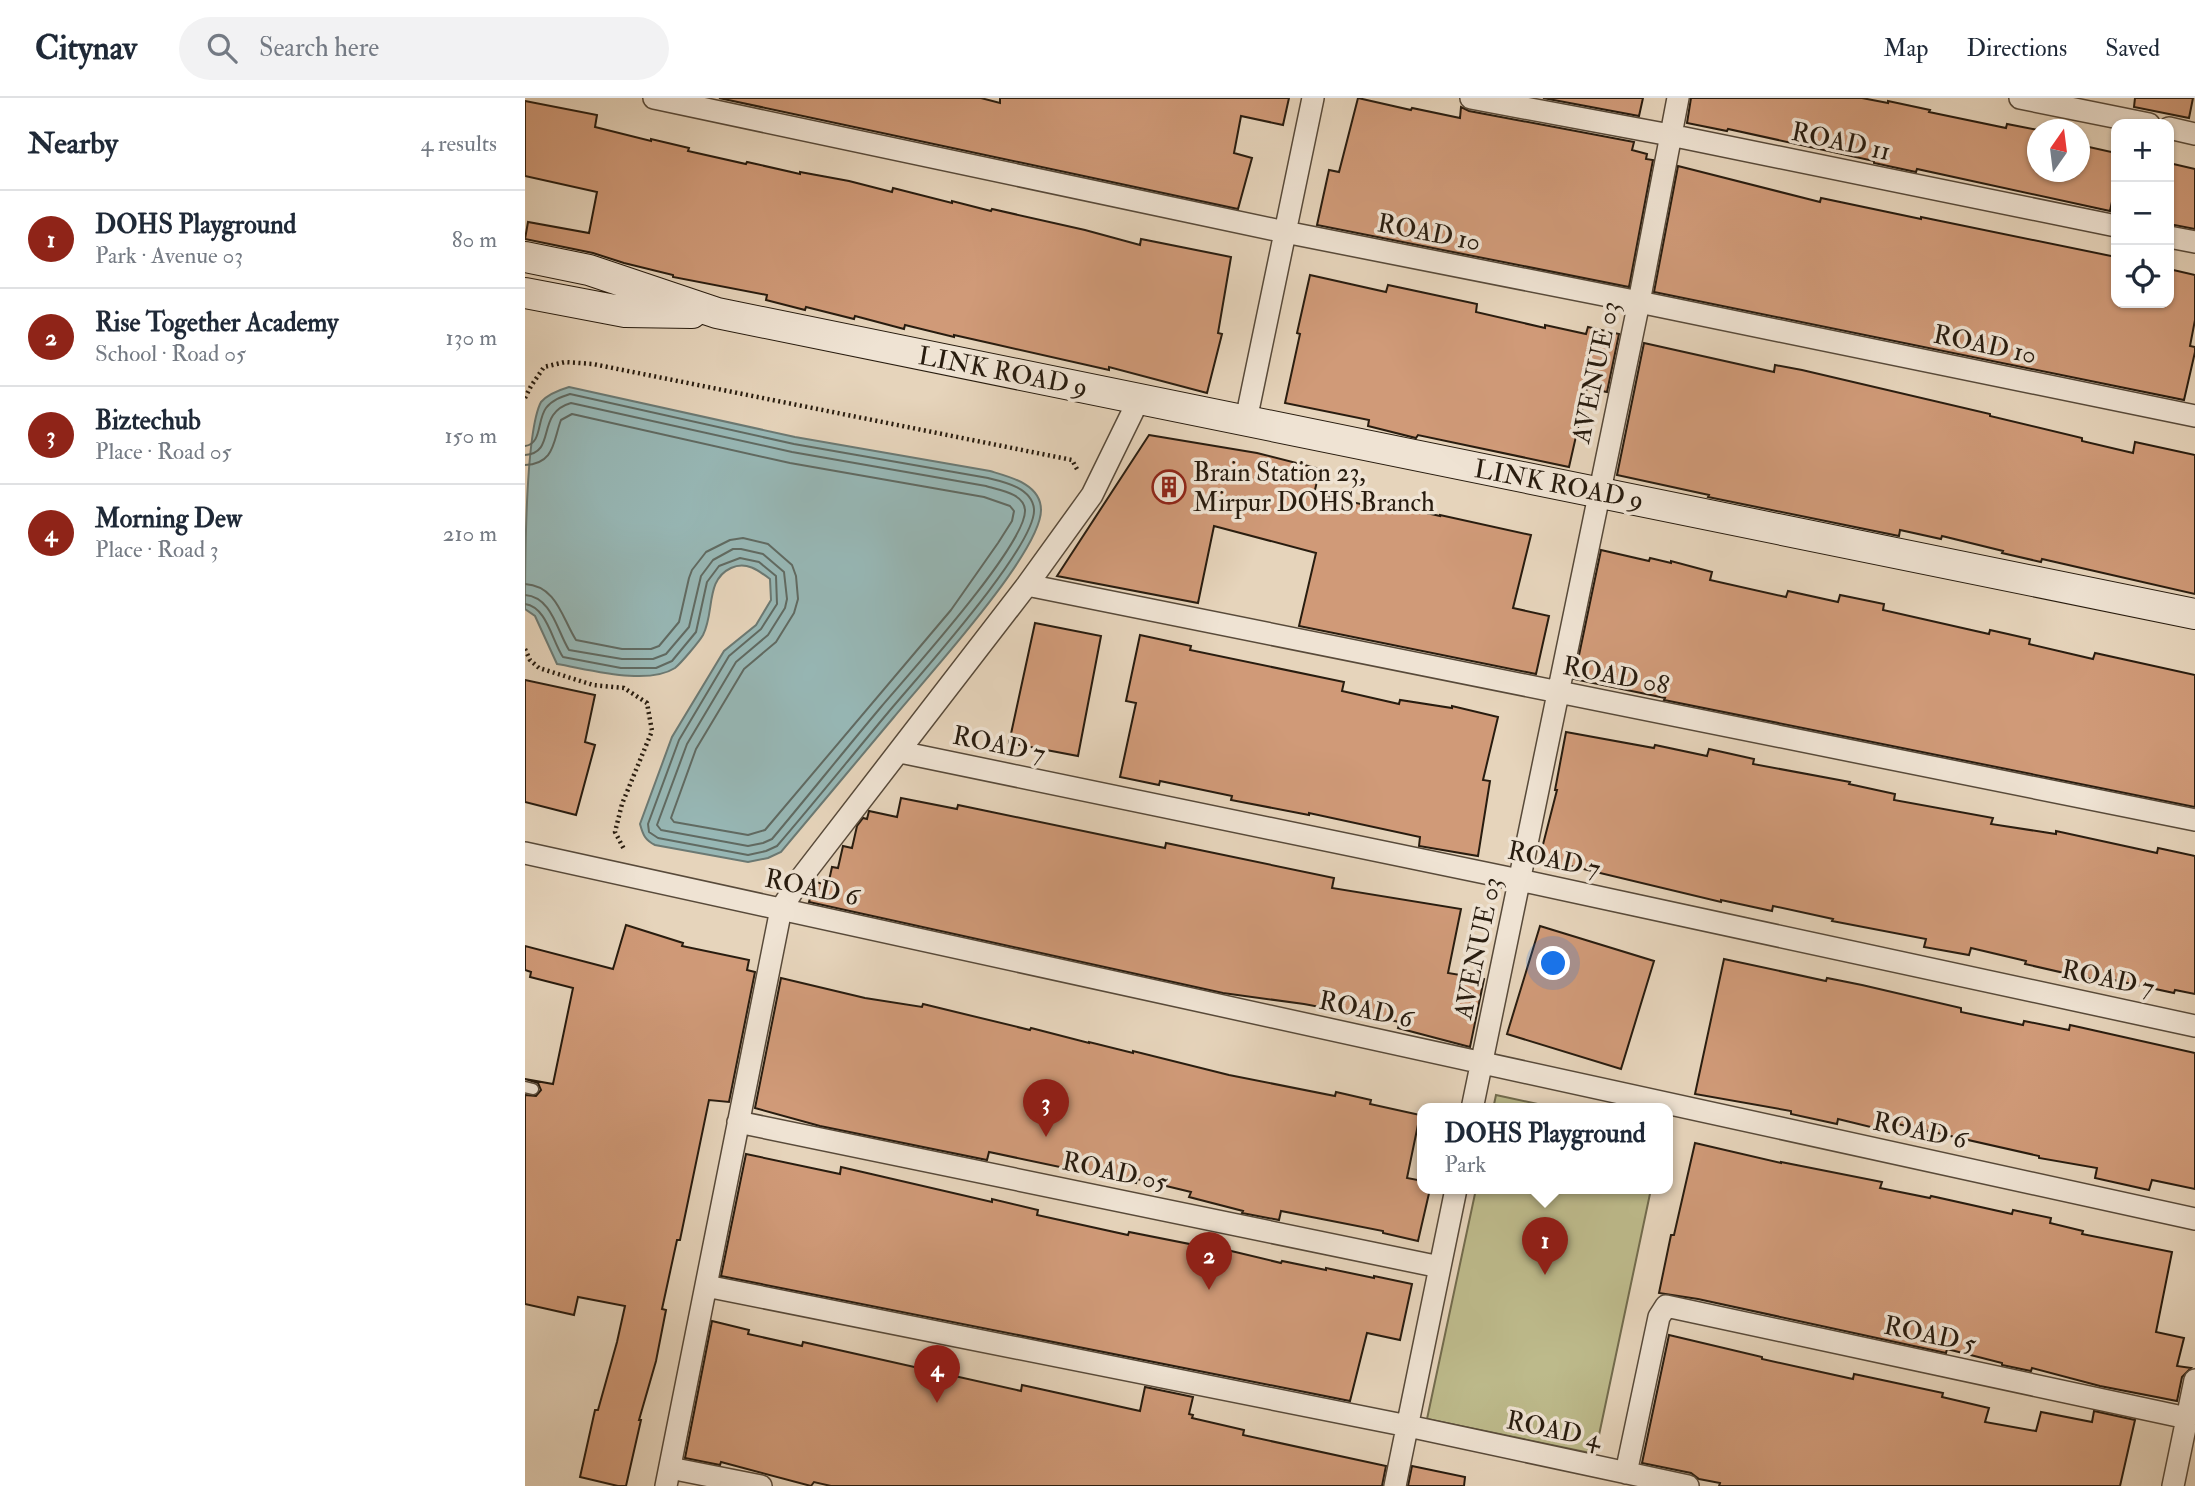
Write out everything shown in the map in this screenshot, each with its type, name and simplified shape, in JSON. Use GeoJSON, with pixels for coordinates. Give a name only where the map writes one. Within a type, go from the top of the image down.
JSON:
{"type":"FeatureCollection","features":[{"type":"Feature","properties":{"kind":"main road","name":"LINK ROAD 9"},"geometry":{"type":"LineString","coordinates":[[525,257],[589,270],[717,313],[2195,614]]}},
{"type":"Feature","properties":{"kind":"main road","name":"LINK ROAD 9"},"geometry":{"type":"LineString","coordinates":[[525,293],[625,312],[717,313]]}},
{"type":"Feature","properties":{"kind":"street","name":"ROAD 10"},"geometry":{"type":"LineString","coordinates":[[653,98],[1285,232],[2195,416]]}},
{"type":"Feature","properties":{"kind":"street"},"geometry":{"type":"LineString","coordinates":[[1246,421],[1313,98]]}},
{"type":"Feature","properties":{"kind":"street","name":"ROAD 11"},"geometry":{"type":"LineString","coordinates":[[1471,98],[1670,135],[2111,225]]}},
{"type":"Feature","properties":{"kind":"street","name":"AVENUE 03"},"geometry":{"type":"LineString","coordinates":[[1473,1103],[1639,302],[1678,98]]}},
{"type":"Feature","properties":{"kind":"street"},"geometry":{"type":"LineString","coordinates":[[2020,98],[2124,119]]}},
{"type":"Feature","properties":{"kind":"street"},"geometry":{"type":"LineString","coordinates":[[2174,129],[2195,134]]}},
{"type":"Feature","properties":{"kind":"street"},"geometry":{"type":"LineString","coordinates":[[2174,238],[2195,242]]}},
{"type":"Feature","properties":{"kind":"street"},"geometry":{"type":"LineString","coordinates":[[761,1486],[668,1477],[781,909],[801,878],[1027,585],[1092,495],[1139,398]]}},
{"type":"Feature","properties":{"kind":"street","name":"ROAD 08"},"geometry":{"type":"LineString","coordinates":[[1027,585],[2195,820]]}},
{"type":"Feature","properties":{"kind":"street","name":"ROAD 7"},"geometry":{"type":"LineString","coordinates":[[900,752],[1519,880],[2195,1026]]}},
{"type":"Feature","properties":{"kind":"street","name":"ROAD 6"},"geometry":{"type":"LineString","coordinates":[[525,853],[1665,1103]]}},
{"type":"Feature","properties":{"kind":"street","name":"ROAD 6"},"geometry":{"type":"LineString","coordinates":[[1673,1105],[2195,1219]]}},
{"type":"Feature","properties":{"kind":"street","name":"ROAD 05"},"geometry":{"type":"LineString","coordinates":[[738,1122],[1440,1267]]}},
{"type":"Feature","properties":{"kind":"street"},"geometry":{"type":"LineString","coordinates":[[1395,1486],[1455,1194]]}},
{"type":"Feature","properties":{"kind":"street","name":"ROAD 4"},"geometry":{"type":"LineString","coordinates":[[706,1286],[1408,1426],[1688,1486]]}},
{"type":"Feature","properties":{"kind":"street","name":"ROAD 5"},"geometry":{"type":"LineString","coordinates":[[1626,1473],[1662,1310],[1666,1306],[2187,1418]]}},
{"type":"Feature","properties":{"kind":"street"},"geometry":{"type":"LineString","coordinates":[[2173,1486],[2195,1380]]}},
{"type":"Feature","properties":{"kind":"path"},"geometry":{"type":"LineString","coordinates":[[525,398],[544,367],[565,362],[593,364],[1072,460],[1092,495]]}},
{"type":"Feature","properties":{"kind":"path"},"geometry":{"type":"LineString","coordinates":[[525,649],[530,660],[539,668],[593,685],[624,688],[647,703],[652,731],[622,804],[615,832],[623,849],[635,857]]}},
{"type":"Feature","properties":{"kind":"shaded area"},"geometry":{"type":"Polygon","coordinates":[[[1496,1095],[1533,1103],[1494,1103],[1496,1095]]]}},
{"type":"Feature","properties":{"kind":"shaded area"},"geometry":{"type":"Polygon","coordinates":[[[1475,1194],[1650,1194],[1595,1454],[1427,1419],[1475,1194]]]}},
{"type":"Feature","properties":{"kind":"water"},"geometry":{"type":"Polygon","coordinates":[[[569,387],[795,437],[990,471],[1023,483],[1040,501],[1041,510],[1036,530],[1003,584],[781,852],[768,858],[748,862],[655,845],[645,837],[640,824],[672,737],[724,651],[756,625],[771,600],[770,579],[742,565],[723,573],[714,588],[707,626],[701,638],[675,668],[649,676],[617,675],[557,664],[535,616],[525,609],[527,501],[536,418],[544,399],[569,387]]]}},
{"type":"Feature","properties":{"kind":"building"},"geometry":{"type":"Polygon","coordinates":[[[719,98],[981,98],[1000,103],[1000,98],[1289,98],[1283,125],[1241,116],[1234,153],[1252,158],[1238,209],[719,98]]]}},
{"type":"Feature","properties":{"kind":"building"},"geometry":{"type":"Polygon","coordinates":[[[1358,98],[1460,118],[1461,107],[1469,111],[1634,142],[1632,150],[1647,154],[1646,159],[1653,160],[1629,287],[1317,225],[1329,170],[1339,172],[1358,98]]]}},
{"type":"Feature","properties":{"kind":"building"},"geometry":{"type":"Polygon","coordinates":[[[1543,98],[1643,98],[1639,116],[1543,98]]]}},
{"type":"Feature","properties":{"kind":"building"},"geometry":{"type":"Polygon","coordinates":[[[1691,98],[1862,98],[1888,101],[2006,128],[2007,124],[2027,128],[2027,182],[2090,182],[2090,147],[2111,152],[2111,206],[2110,211],[1917,169],[1916,172],[1874,163],[1728,129],[1727,131],[1687,123],[1691,98]]]}},
{"type":"Feature","properties":{"kind":"building"},"geometry":{"type":"Polygon","coordinates":[[[2135,98],[2193,98],[2189,118],[2134,107],[2135,98]]]}},
{"type":"Feature","properties":{"kind":"building"},"geometry":{"type":"Polygon","coordinates":[[[525,101],[597,115],[595,127],[746,164],[747,162],[849,181],[892,192],[893,188],[1085,230],[1140,245],[1141,239],[1231,257],[1218,333],[1222,334],[1207,393],[1109,367],[1109,370],[905,325],[904,329],[855,316],[854,319],[806,307],[805,310],[766,300],[767,295],[673,277],[593,253],[525,239],[528,222],[589,233],[597,192],[525,176],[525,101]]]}},
{"type":"Feature","properties":{"kind":"building"},"geometry":{"type":"Polygon","coordinates":[[[2174,164],[2195,169],[2195,229],[2174,225],[2174,164]]]}},
{"type":"Feature","properties":{"kind":"building"},"geometry":{"type":"Polygon","coordinates":[[[1678,166],[1820,202],[1821,198],[2111,256],[2111,308],[2174,308],[2174,270],[2195,275],[2195,320],[2190,346],[2195,347],[2195,352],[2184,400],[1654,292],[1678,166]]]}},
{"type":"Feature","properties":{"kind":"building"},"geometry":{"type":"Polygon","coordinates":[[[1310,275],[1386,292],[1388,285],[1477,304],[1476,312],[1545,328],[1545,325],[1586,334],[1588,327],[1619,334],[1607,392],[1587,388],[1569,467],[1418,435],[1416,438],[1368,426],[1369,420],[1285,403],[1310,275]]]}},
{"type":"Feature","properties":{"kind":"building"},"geometry":{"type":"Polygon","coordinates":[[[1644,343],[1774,372],[1775,365],[1802,370],[1990,414],[2133,453],[2135,442],[2195,455],[2195,594],[2042,559],[2041,562],[1942,536],[1941,539],[1900,530],[1899,536],[1708,497],[1709,495],[1617,475],[1644,343]]]}},
{"type":"Feature","properties":{"kind":"building"},"geometry":{"type":"Polygon","coordinates":[[[1149,435],[1257,453],[1320,469],[1314,494],[1384,509],[1385,504],[1531,535],[1513,608],[1549,616],[1536,674],[1299,626],[1316,553],[1214,526],[1198,603],[1057,576],[1149,435]]]}},
{"type":"Feature","properties":{"kind":"building"},"geometry":{"type":"Polygon","coordinates":[[[1601,550],[1649,561],[1650,558],[1671,561],[1712,572],[1710,580],[1786,597],[1788,591],[1838,602],[1840,595],[1884,604],[1883,610],[1989,634],[1990,630],[2030,639],[2029,644],[2093,659],[2095,653],[2195,675],[2195,807],[1664,700],[1665,698],[1574,679],[1601,550]]]}},
{"type":"Feature","properties":{"kind":"building"},"geometry":{"type":"Polygon","coordinates":[[[1035,623],[1101,636],[1078,756],[1009,743],[1035,623]]]}},
{"type":"Feature","properties":{"kind":"building"},"geometry":{"type":"Polygon","coordinates":[[[1140,635],[1191,646],[1190,650],[1344,682],[1342,691],[1399,704],[1400,700],[1452,706],[1498,717],[1483,780],[1490,781],[1478,856],[1419,846],[1420,837],[1309,813],[1231,800],[1232,796],[1160,781],[1159,785],[1120,777],[1136,703],[1126,701],[1140,635]]]}},
{"type":"Feature","properties":{"kind":"building"},"geometry":{"type":"Polygon","coordinates":[[[525,680],[595,695],[585,742],[595,745],[576,815],[525,802],[525,680]]]}},
{"type":"Feature","properties":{"kind":"building"},"geometry":{"type":"Polygon","coordinates":[[[1566,732],[1654,748],[1655,745],[1707,756],[1709,749],[1754,759],[1753,764],[1850,782],[1849,784],[1895,794],[1894,800],[1993,818],[1991,824],[2056,834],[2056,831],[2157,853],[2158,848],[2195,856],[2195,994],[2175,990],[2174,993],[2109,979],[2108,983],[2025,964],[2026,961],[1971,948],[1969,955],[1924,947],[1926,939],[1832,921],[1833,919],[1773,906],[1772,911],[1721,902],[1539,860],[1557,790],[1566,732]]]}},
{"type":"Feature","properties":{"kind":"building"},"geometry":{"type":"Polygon","coordinates":[[[901,798],[957,809],[958,805],[1165,848],[1166,843],[1334,878],[1332,888],[1461,909],[1448,973],[1484,979],[1470,1047],[1398,1028],[1400,1022],[1304,1004],[1223,993],[809,902],[815,882],[828,885],[832,867],[838,868],[843,846],[852,848],[857,826],[863,818],[867,819],[869,811],[897,817],[901,798]]]}},
{"type":"Feature","properties":{"kind":"building"},"geometry":{"type":"Polygon","coordinates":[[[626,925],[683,943],[682,946],[749,960],[747,970],[755,972],[729,1102],[709,1100],[680,1240],[677,1240],[662,1309],[666,1310],[656,1361],[639,1420],[626,1486],[618,1486],[580,1477],[595,1410],[598,1410],[625,1306],[578,1297],[574,1315],[525,1304],[525,1095],[536,1096],[541,1090],[538,1083],[525,1079],[553,1084],[573,988],[530,977],[531,972],[525,970],[525,946],[613,969],[626,925]]]}},
{"type":"Feature","properties":{"kind":"building"},"geometry":{"type":"Polygon","coordinates":[[[1540,926],[1654,961],[1621,1069],[1507,1034],[1540,926]]]}},
{"type":"Feature","properties":{"kind":"building"},"geometry":{"type":"Polygon","coordinates":[[[1724,959],[1826,981],[1827,978],[1862,985],[1961,1008],[1961,1012],[2023,1025],[2024,1021],[2069,1030],[2070,1025],[2195,1053],[2195,1189],[2152,1180],[2149,1190],[2095,1178],[2097,1168],[2039,1158],[1884,1121],[1883,1130],[1838,1119],[1837,1124],[1791,1114],[1791,1111],[1695,1094],[1724,959]]]}},
{"type":"Feature","properties":{"kind":"building"},"geometry":{"type":"Polygon","coordinates":[[[781,978],[865,998],[922,1007],[923,1004],[1229,1075],[1335,1096],[1336,1092],[1371,1100],[1370,1104],[1417,1114],[1417,1130],[1407,1178],[1417,1180],[1417,1194],[1429,1194],[1418,1241],[1383,1231],[1281,1211],[1279,1220],[1242,1213],[1243,1211],[1189,1197],[1191,1192],[1137,1179],[1136,1183],[989,1152],[987,1160],[820,1126],[755,1108],[781,978]]]}},
{"type":"Feature","properties":{"kind":"building"},"geometry":{"type":"Polygon","coordinates":[[[1695,1143],[1882,1182],[1880,1188],[2012,1214],[2013,1210],[2051,1218],[2050,1223],[2083,1231],[2082,1234],[2172,1252],[2156,1332],[2184,1338],[2177,1366],[2191,1368],[2182,1377],[2177,1401],[2100,1386],[2032,1368],[2031,1371],[2002,1365],[1947,1349],[1946,1353],[1698,1299],[1659,1293],[1695,1143]]]}},
{"type":"Feature","properties":{"kind":"building"},"geometry":{"type":"Polygon","coordinates":[[[746,1154],[840,1174],[841,1167],[992,1202],[992,1199],[1038,1210],[1037,1215],[1128,1235],[1129,1232],[1205,1247],[1206,1245],[1281,1263],[1326,1268],[1412,1284],[1400,1340],[1367,1333],[1350,1401],[721,1276],[746,1154]]]}},
{"type":"Feature","properties":{"kind":"building"},"geometry":{"type":"Polygon","coordinates":[[[712,1321],[749,1330],[748,1334],[802,1346],[803,1342],[1021,1391],[1022,1385],[1140,1411],[1145,1387],[1193,1397],[1189,1414],[1193,1415],[1192,1418],[1244,1430],[1243,1435],[1386,1466],[1382,1486],[831,1486],[814,1482],[811,1486],[721,1462],[720,1465],[685,1458],[712,1321]]]}},
{"type":"Feature","properties":{"kind":"building"},"geometry":{"type":"Polygon","coordinates":[[[1669,1335],[1853,1379],[1854,1374],[1943,1393],[1942,1397],[1989,1408],[1985,1422],[2036,1431],[2041,1412],[2092,1422],[2094,1411],[2135,1420],[2120,1486],[1719,1486],[1720,1483],[1699,1479],[1691,1473],[1642,1463],[1669,1335]]]}},
{"type":"Feature","properties":{"kind":"building"},"geometry":{"type":"Polygon","coordinates":[[[1412,1466],[1465,1477],[1464,1486],[1408,1486],[1412,1466]]]}},
{"type":"Feature","properties":{"kind":"place","name":"Brain Station 23, Mirpur DOHS Branch"},"geometry":{"type":"Point","coordinates":[1169,487]}},
{"type":"Feature","properties":{"kind":"place","name":"Biztechub"},"geometry":{"type":"Point","coordinates":[1046,1137]}},
{"type":"Feature","properties":{"kind":"place","name":"DOHS Playground"},"geometry":{"type":"Point","coordinates":[1545,1275]}},
{"type":"Feature","properties":{"kind":"place","name":"Rise Together Academy"},"geometry":{"type":"Point","coordinates":[1209,1290]}},
{"type":"Feature","properties":{"kind":"place","name":"Morning Dew"},"geometry":{"type":"Point","coordinates":[937,1403]}}]}
